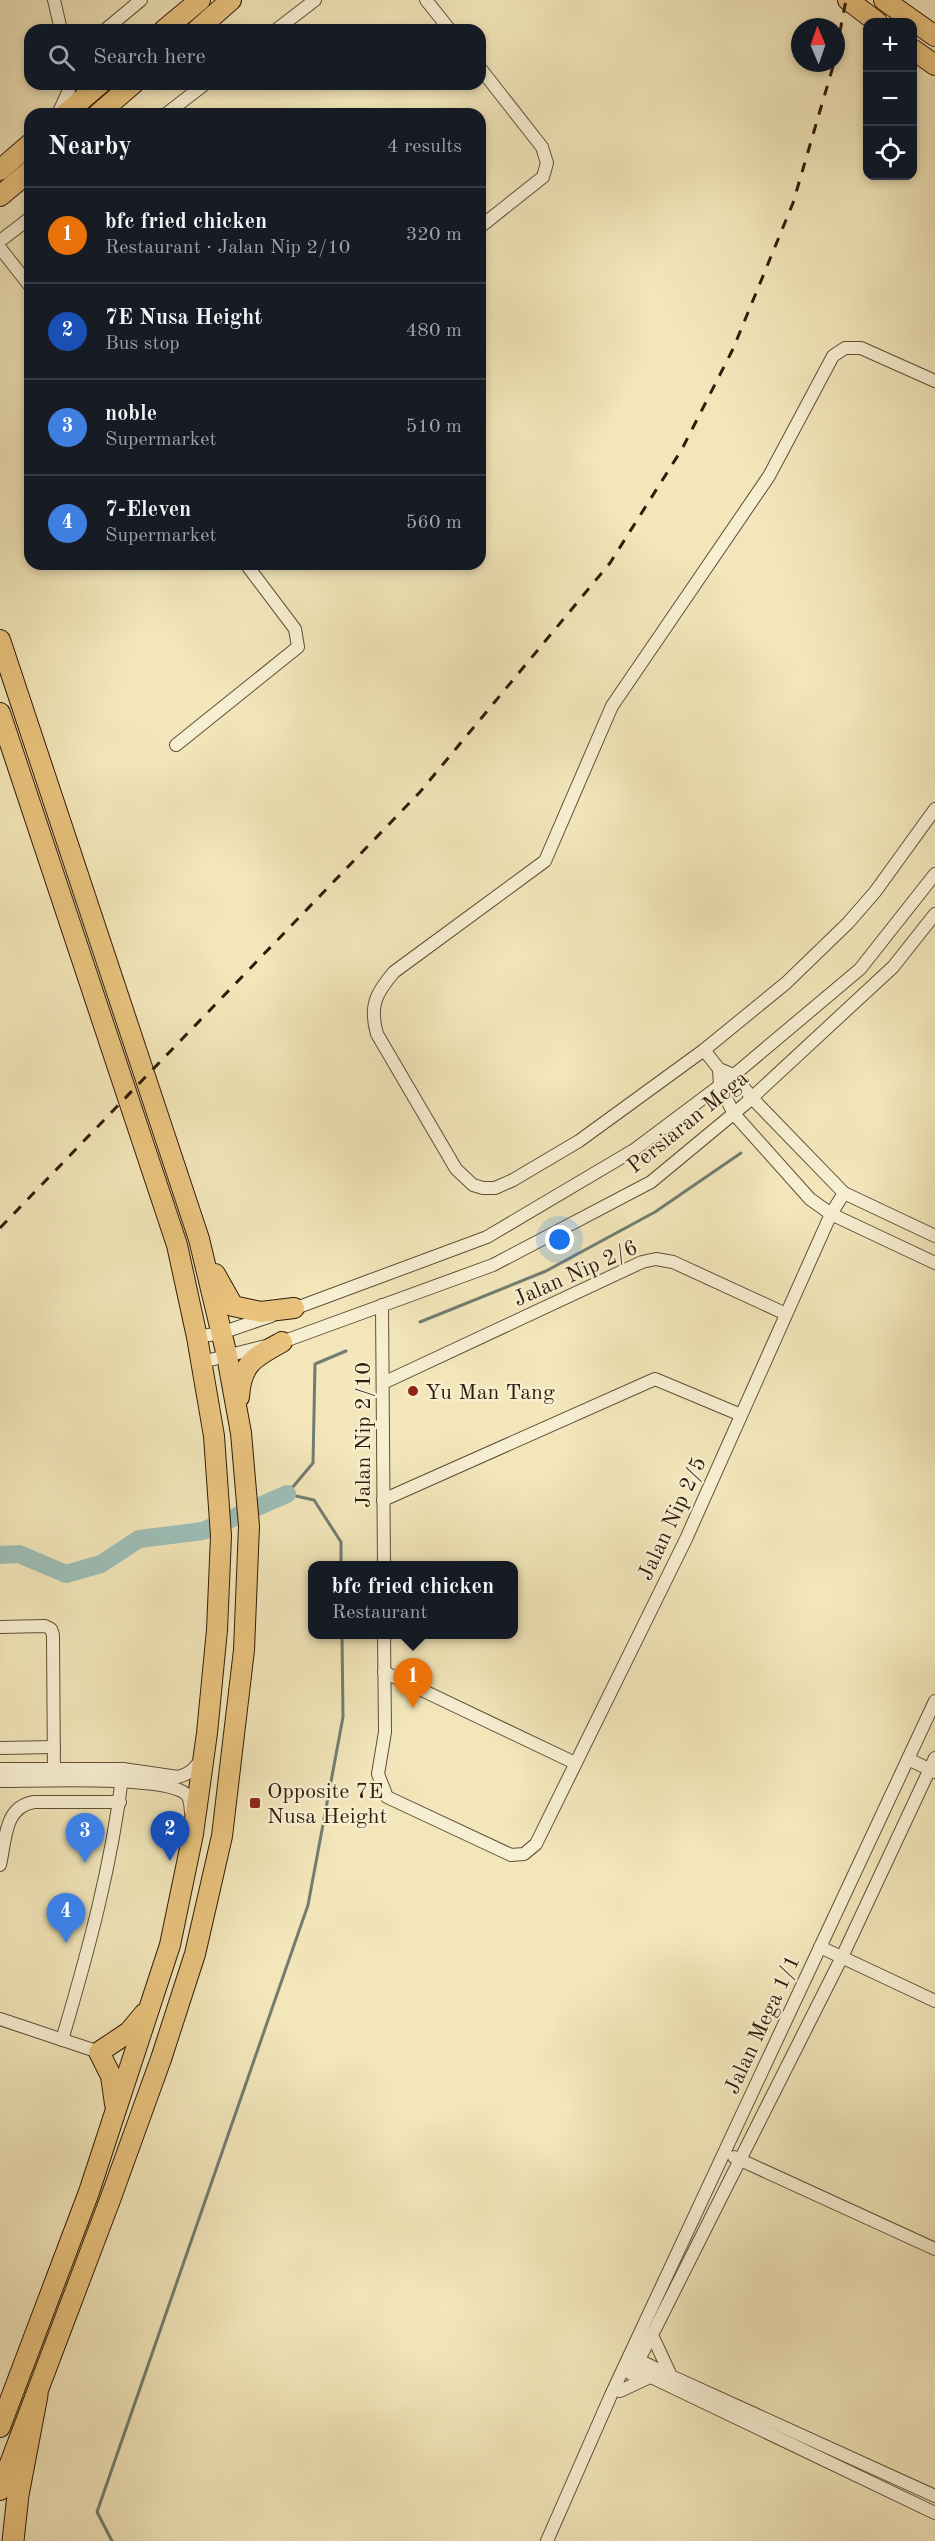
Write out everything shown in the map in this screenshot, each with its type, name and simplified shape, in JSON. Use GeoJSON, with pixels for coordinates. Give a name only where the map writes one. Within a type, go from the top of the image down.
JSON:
{"type":"FeatureCollection","features":[{"type":"Feature","properties":{"kind":"highway"},"geometry":{"type":"LineString","coordinates":[[13,2541],[18,2495],[37,2395]]}},
{"type":"Feature","properties":{"kind":"main road"},"geometry":{"type":"LineString","coordinates":[[171,24],[200,0]]}},
{"type":"Feature","properties":{"kind":"main road"},"geometry":{"type":"LineString","coordinates":[[203,24],[231,0]]}},
{"type":"Feature","properties":{"kind":"main road"},"geometry":{"type":"LineString","coordinates":[[848,0],[873,18]]}},
{"type":"Feature","properties":{"kind":"main road"},"geometry":{"type":"LineString","coordinates":[[884,0],[935,36]]}},
{"type":"Feature","properties":{"kind":"main road"},"geometry":{"type":"LineString","coordinates":[[917,52],[935,65]]}},
{"type":"Feature","properties":{"kind":"main road"},"geometry":{"type":"LineString","coordinates":[[71,108],[93,90]]}},
{"type":"Feature","properties":{"kind":"main road"},"geometry":{"type":"LineString","coordinates":[[105,108],[126,90]]}},
{"type":"Feature","properties":{"kind":"main road"},"geometry":{"type":"LineString","coordinates":[[0,171],[24,149]]}},
{"type":"Feature","properties":{"kind":"main road"},"geometry":{"type":"LineString","coordinates":[[0,196],[24,176]]}},
{"type":"Feature","properties":{"kind":"main road"},"geometry":{"type":"LineString","coordinates":[[0,640],[200,1239],[223,1290],[233,1306],[261,1312],[294,1308]]}},
{"type":"Feature","properties":{"kind":"main road"},"geometry":{"type":"LineString","coordinates":[[0,713],[173,1234],[197,1337],[214,1436],[220,1526],[217,1630],[204,1754],[193,1834],[170,1945],[88,2192],[0,2427]]}},
{"type":"Feature","properties":{"kind":"main road"},"geometry":{"type":"LineString","coordinates":[[200,1239],[227,1356],[241,1433]]}},
{"type":"Feature","properties":{"kind":"main road"},"geometry":{"type":"LineString","coordinates":[[0,2490],[161,2059],[195,1954],[222,1836],[244,1650],[249,1526],[241,1433],[241,1377],[256,1357],[282,1342]]}},
{"type":"Feature","properties":{"kind":"main road"},"geometry":{"type":"LineString","coordinates":[[116,2110],[111,2076],[99,2052],[129,2032],[150,2008]]}},
{"type":"Feature","properties":{"kind":"street"},"geometry":{"type":"LineString","coordinates":[[54,0],[60,24]]}},
{"type":"Feature","properties":{"kind":"street"},"geometry":{"type":"LineString","coordinates":[[112,24],[141,0]]}},
{"type":"Feature","properties":{"kind":"street"},"geometry":{"type":"LineString","coordinates":[[284,24],[315,0]]}},
{"type":"Feature","properties":{"kind":"street"},"geometry":{"type":"LineString","coordinates":[[426,0],[445,24]]}},
{"type":"Feature","properties":{"kind":"street"},"geometry":{"type":"LineString","coordinates":[[486,76],[542,147],[547,163],[543,177],[486,222]]}},
{"type":"Feature","properties":{"kind":"street"},"geometry":{"type":"LineString","coordinates":[[61,108],[69,90]]}},
{"type":"Feature","properties":{"kind":"street"},"geometry":{"type":"LineString","coordinates":[[174,108],[197,90]]}},
{"type":"Feature","properties":{"kind":"street"},"geometry":{"type":"LineString","coordinates":[[0,241],[24,223]]}},
{"type":"Feature","properties":{"kind":"street"},"geometry":{"type":"LineString","coordinates":[[0,248],[24,278]]}},
{"type":"Feature","properties":{"kind":"street"},"geometry":{"type":"LineString","coordinates":[[935,381],[861,348],[845,348],[833,356],[769,476],[612,706],[545,861],[394,972],[379,989],[374,1002],[373,1022],[377,1034],[456,1169],[473,1185],[495,1188],[513,1180],[579,1141],[704,1050],[786,983],[848,923],[875,892],[935,809]]}},
{"type":"Feature","properties":{"kind":"street"},"geometry":{"type":"LineString","coordinates":[[176,744],[298,647],[295,629],[251,570]]}},
{"type":"Feature","properties":{"kind":"street","name":"Persiaran Mega"},"geometry":{"type":"LineString","coordinates":[[197,1337],[221,1333],[488,1238],[634,1150],[734,1075],[860,969],[935,874]]}},
{"type":"Feature","properties":{"kind":"street","name":"Persiaran Mega"},"geometry":{"type":"LineString","coordinates":[[202,1362],[282,1342],[493,1265],[651,1182],[734,1114],[893,967],[935,914]]}},
{"type":"Feature","properties":{"kind":"street"},"geometry":{"type":"LineString","coordinates":[[704,1050],[719,1069],[734,1075],[752,1098],[844,1193],[935,1236]]}},
{"type":"Feature","properties":{"kind":"street"},"geometry":{"type":"LineString","coordinates":[[719,1069],[720,1086],[734,1114],[810,1199],[831,1214],[935,1263]]}},
{"type":"Feature","properties":{"kind":"street","name":"Jalan Nip 2/5"},"geometry":{"type":"LineString","coordinates":[[384,1672],[385,1732],[378,1774],[387,1797],[511,1855],[524,1854],[536,1844],[686,1539],[831,1214],[844,1193]]}},
{"type":"Feature","properties":{"kind":"street","name":"Jalan Nip 2/6"},"geometry":{"type":"LineString","coordinates":[[383,1383],[642,1262],[656,1259],[673,1262],[786,1314]]}},
{"type":"Feature","properties":{"kind":"street","name":"Jalan Nip 2/10"},"geometry":{"type":"LineString","coordinates":[[382,1305],[384,1561]]}},
{"type":"Feature","properties":{"kind":"street"},"geometry":{"type":"LineString","coordinates":[[383,1500],[655,1379],[741,1415]]}},
{"type":"Feature","properties":{"kind":"street"},"geometry":{"type":"LineString","coordinates":[[0,1627],[45,1626],[51,1629],[53,1635],[54,1775]]}},
{"type":"Feature","properties":{"kind":"street"},"geometry":{"type":"LineString","coordinates":[[384,1639],[384,1672],[575,1763]]}},
{"type":"Feature","properties":{"kind":"street","name":"Jalan Mega 1/1"},"geometry":{"type":"LineString","coordinates":[[632,2363],[724,2153],[935,1701]]}},
{"type":"Feature","properties":{"kind":"street"},"geometry":{"type":"LineString","coordinates":[[0,1748],[54,1747]]}},
{"type":"Feature","properties":{"kind":"street"},"geometry":{"type":"LineString","coordinates":[[0,1769],[54,1775],[178,1777],[186,1775],[196,1767],[204,1754]]}},
{"type":"Feature","properties":{"kind":"street"},"geometry":{"type":"LineString","coordinates":[[547,2541],[610,2400],[652,2335],[842,1957],[933,1766],[908,1759]]}},
{"type":"Feature","properties":{"kind":"street"},"geometry":{"type":"LineString","coordinates":[[0,1781],[54,1775]]}},
{"type":"Feature","properties":{"kind":"street"},"geometry":{"type":"LineString","coordinates":[[62,2040],[85,1961],[120,1802],[123,1775]]}},
{"type":"Feature","properties":{"kind":"street"},"geometry":{"type":"LineString","coordinates":[[123,1775],[184,1793],[189,1799],[193,1834]]}},
{"type":"Feature","properties":{"kind":"street"},"geometry":{"type":"LineString","coordinates":[[0,1865],[13,1811],[22,1804],[120,1802]]}},
{"type":"Feature","properties":{"kind":"street"},"geometry":{"type":"LineString","coordinates":[[820,1947],[935,2001]]}},
{"type":"Feature","properties":{"kind":"street"},"geometry":{"type":"LineString","coordinates":[[0,2019],[99,2052]]}},
{"type":"Feature","properties":{"kind":"street"},"geometry":{"type":"LineString","coordinates":[[724,2153],[935,2249]]}},
{"type":"Feature","properties":{"kind":"street"},"geometry":{"type":"LineString","coordinates":[[652,2335],[671,2376]]}},
{"type":"Feature","properties":{"kind":"street"},"geometry":{"type":"LineString","coordinates":[[632,2363],[671,2376],[935,2496]]}},
{"type":"Feature","properties":{"kind":"street"},"geometry":{"type":"LineString","coordinates":[[632,2363],[650,2377],[935,2513]]}},
{"type":"Feature","properties":{"kind":"street"},"geometry":{"type":"LineString","coordinates":[[620,2391],[632,2363]]}},
{"type":"Feature","properties":{"kind":"street"},"geometry":{"type":"LineString","coordinates":[[610,2400],[620,2391],[650,2377]]}},
{"type":"Feature","properties":{"kind":"waterway"},"geometry":{"type":"LineString","coordinates":[[420,1322],[546,1271],[655,1212],[741,1153]]}},
{"type":"Feature","properties":{"kind":"waterway"},"geometry":{"type":"LineString","coordinates":[[341,1561],[341,1542],[314,1500],[287,1494],[313,1463],[315,1364],[346,1351]]}},
{"type":"Feature","properties":{"kind":"waterway"},"geometry":{"type":"LineString","coordinates":[[0,1555],[19,1554],[66,1574],[101,1564],[139,1539],[203,1531],[287,1494]]}},
{"type":"Feature","properties":{"kind":"waterway"},"geometry":{"type":"LineString","coordinates":[[112,2541],[97,2512],[308,1905],[343,1717],[342,1639]]}},
{"type":"Feature","properties":{"kind":"railway"},"geometry":{"type":"LineString","coordinates":[[843,18],[846,0]]}},
{"type":"Feature","properties":{"kind":"railway"},"geometry":{"type":"LineString","coordinates":[[0,1228],[420,792],[610,563],[682,449],[733,349],[793,203],[831,72]]}},
{"type":"Feature","properties":{"kind":"place","name":"Yu Man Tang"},"geometry":{"type":"Point","coordinates":[413,1391]}},
{"type":"Feature","properties":{"kind":"place","name":"bfc fried chicken"},"geometry":{"type":"Point","coordinates":[413,1708]}},
{"type":"Feature","properties":{"kind":"place","name":"Opposite 7E Nusa Height"},"geometry":{"type":"Point","coordinates":[255,1803]}},
{"type":"Feature","properties":{"kind":"place","name":"7E Nusa Height"},"geometry":{"type":"Point","coordinates":[170,1861]}},
{"type":"Feature","properties":{"kind":"place","name":"noble"},"geometry":{"type":"Point","coordinates":[85,1863]}},
{"type":"Feature","properties":{"kind":"place","name":"7-Eleven"},"geometry":{"type":"Point","coordinates":[66,1943]}}]}
